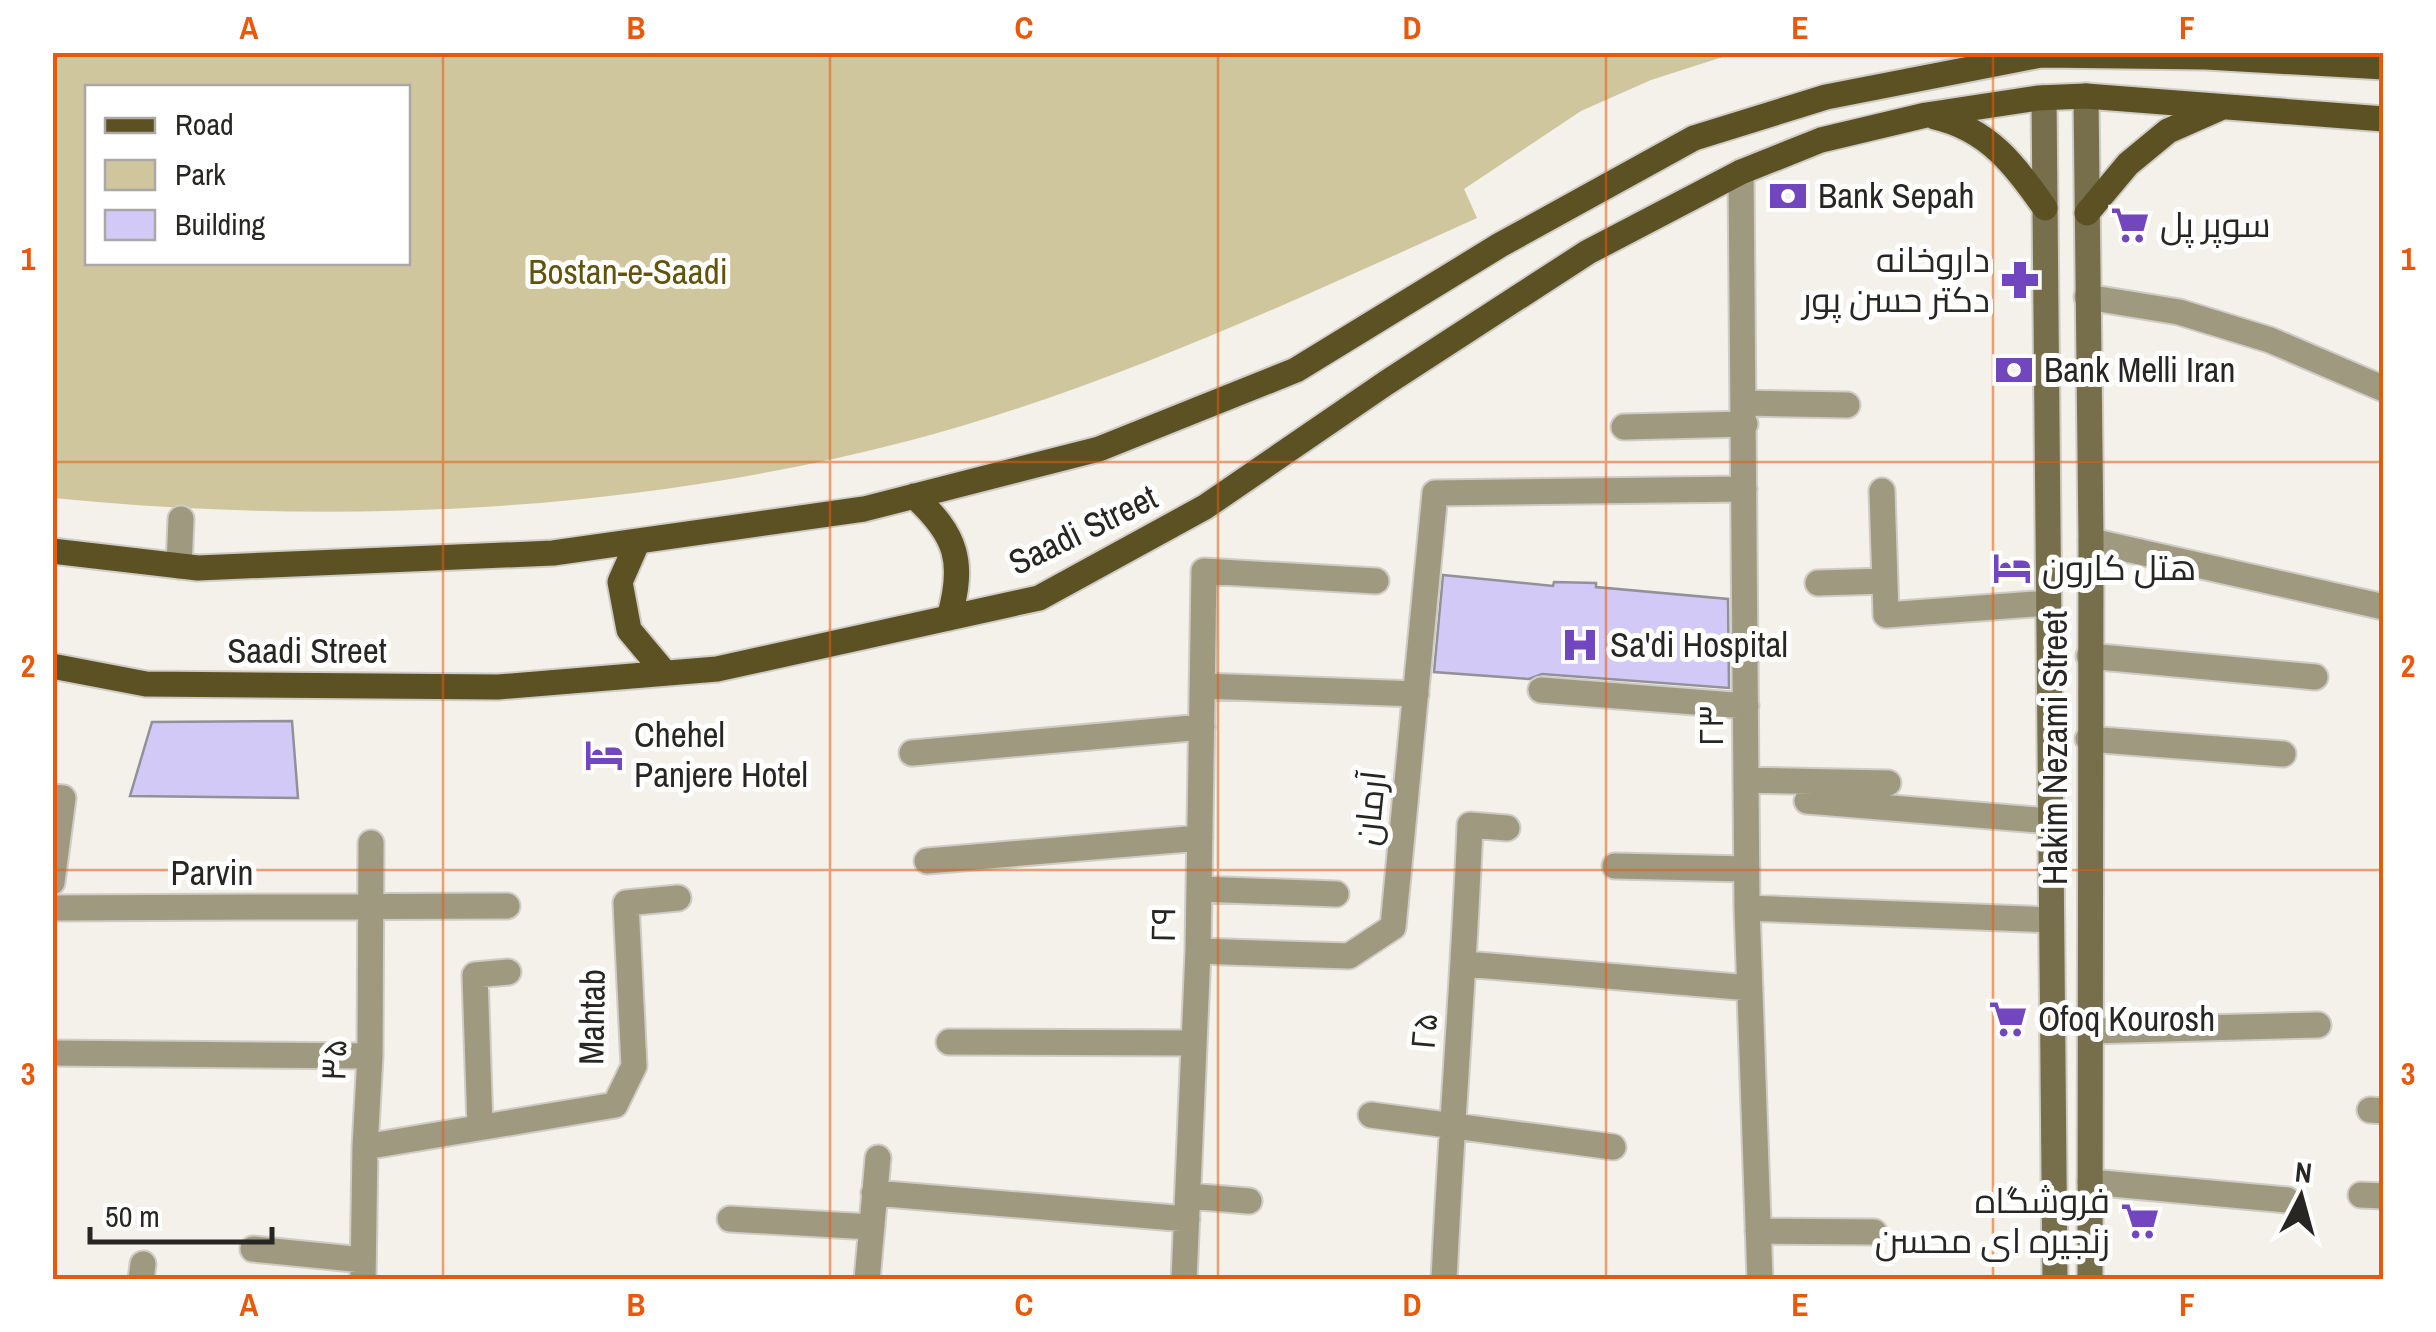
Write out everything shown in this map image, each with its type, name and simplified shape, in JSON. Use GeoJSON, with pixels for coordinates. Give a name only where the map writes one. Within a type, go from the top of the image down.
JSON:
{"type":"FeatureCollection","features":[{"type":"Feature","properties":{"kind":"main road"},"geometry":{"type":"LineString","coordinates":[[1916,78],[1945,52]]}},
{"type":"Feature","properties":{"kind":"main road"},"geometry":{"type":"LineString","coordinates":[[2086,53],[2086,96]]}},
{"type":"Feature","properties":{"kind":"main road"},"geometry":{"type":"LineString","coordinates":[[2041,54],[2044,98]]}},
{"type":"Feature","properties":{"kind":"main road","name":"Saadi Street"},"geometry":{"type":"LineString","coordinates":[[52,552],[198,568],[553,553],[864,509],[1099,449],[1296,370],[1500,245],[1694,138],[1826,97],[2041,54],[2250,56],[2384,67]]}},
{"type":"Feature","properties":{"kind":"main road","name":"Saadi Street"},"geometry":{"type":"LineString","coordinates":[[52,666],[146,684],[498,688],[717,669],[1040,598],[1205,507],[1588,252],[1741,172],[1821,140],[1926,116],[2044,98],[2086,96],[2384,119]]}},
{"type":"Feature","properties":{"kind":"main road","name":"Hakim Nezami Street"},"geometry":{"type":"LineString","coordinates":[[2086,96],[2091,541],[2090,1280]]}},
{"type":"Feature","properties":{"kind":"main road","name":"Hakim Nezami Street"},"geometry":{"type":"LineString","coordinates":[[2044,98],[2056,1280]]}},
{"type":"Feature","properties":{"kind":"main road"},"geometry":{"type":"LineString","coordinates":[[2087,213],[2128,164],[2168,131],[2225,106]]}},
{"type":"Feature","properties":{"kind":"main road"},"geometry":{"type":"LineString","coordinates":[[1926,116],[1956,122],[1987,138],[2019,170],[2045,208]]}},
{"type":"Feature","properties":{"kind":"main road"},"geometry":{"type":"LineString","coordinates":[[914,496],[939,519],[952,546],[959,583],[949,618]]}},
{"type":"Feature","properties":{"kind":"main road"},"geometry":{"type":"LineString","coordinates":[[638,540],[620,582],[629,630],[665,674]]}},
{"type":"Feature","properties":{"kind":"street","name":"۲۳"},"geometry":{"type":"LineString","coordinates":[[1741,172],[1747,908],[1760,1280]]}},
{"type":"Feature","properties":{"kind":"street"},"geometry":{"type":"LineString","coordinates":[[2087,297],[2180,312],[2252,334],[2384,389]]}},
{"type":"Feature","properties":{"kind":"street"},"geometry":{"type":"LineString","coordinates":[[1624,427],[1846,405]]}},
{"type":"Feature","properties":{"kind":"street","name":"آرمان"},"geometry":{"type":"LineString","coordinates":[[1198,951],[1348,956],[1393,928],[1435,493],[1744,489]]}},
{"type":"Feature","properties":{"kind":"street"},"geometry":{"type":"LineString","coordinates":[[1882,491],[1886,615],[2048,602]]}},
{"type":"Feature","properties":{"kind":"street"},"geometry":{"type":"LineString","coordinates":[[179,566],[185,512]]}},
{"type":"Feature","properties":{"kind":"street"},"geometry":{"type":"LineString","coordinates":[[2091,541],[2384,607]]}},
{"type":"Feature","properties":{"kind":"street","name":"۲۹"},"geometry":{"type":"LineString","coordinates":[[1184,1280],[1198,951],[1204,571],[1376,581]]}},
{"type":"Feature","properties":{"kind":"street"},"geometry":{"type":"LineString","coordinates":[[1818,583],[1884,580]]}},
{"type":"Feature","properties":{"kind":"street"},"geometry":{"type":"LineString","coordinates":[[2090,656],[2315,677]]}},
{"type":"Feature","properties":{"kind":"street"},"geometry":{"type":"LineString","coordinates":[[1202,686],[1416,694]]}},
{"type":"Feature","properties":{"kind":"street"},"geometry":{"type":"LineString","coordinates":[[1541,690],[1746,706]]}},
{"type":"Feature","properties":{"kind":"street"},"geometry":{"type":"LineString","coordinates":[[912,753],[1202,727]]}},
{"type":"Feature","properties":{"kind":"street"},"geometry":{"type":"LineString","coordinates":[[2088,739],[2283,754]]}},
{"type":"Feature","properties":{"kind":"street"},"geometry":{"type":"LineString","coordinates":[[1747,780],[1888,783]]}},
{"type":"Feature","properties":{"kind":"street"},"geometry":{"type":"LineString","coordinates":[[52,797],[63,798],[52,882]]}},
{"type":"Feature","properties":{"kind":"street"},"geometry":{"type":"LineString","coordinates":[[1806,801],[2050,821]]}},
{"type":"Feature","properties":{"kind":"street","name":"۲۵"},"geometry":{"type":"LineString","coordinates":[[1444,1280],[1470,825],[1507,828]]}},
{"type":"Feature","properties":{"kind":"street"},"geometry":{"type":"LineString","coordinates":[[927,861],[1200,838]]}},
{"type":"Feature","properties":{"kind":"street","name":"۳۵"},"geometry":{"type":"LineString","coordinates":[[363,1270],[371,843]]}},
{"type":"Feature","properties":{"kind":"street"},"geometry":{"type":"LineString","coordinates":[[1615,866],[1747,869]]}},
{"type":"Feature","properties":{"kind":"street"},"geometry":{"type":"LineString","coordinates":[[1199,889],[1336,894]]}},
{"type":"Feature","properties":{"kind":"street","name":"Mahtab"},"geometry":{"type":"LineString","coordinates":[[364,1146],[615,1105],[634,1066],[626,904],[678,898]]}},
{"type":"Feature","properties":{"kind":"street","name":"Parvin"},"geometry":{"type":"LineString","coordinates":[[52,908],[507,906]]}},
{"type":"Feature","properties":{"kind":"street"},"geometry":{"type":"LineString","coordinates":[[1747,908],[2052,920]]}},
{"type":"Feature","properties":{"kind":"street"},"geometry":{"type":"LineString","coordinates":[[1464,964],[1750,988]]}},
{"type":"Feature","properties":{"kind":"street"},"geometry":{"type":"LineString","coordinates":[[480,1128],[475,975],[508,972]]}},
{"type":"Feature","properties":{"kind":"street"},"geometry":{"type":"LineString","coordinates":[[2089,1030],[2318,1026]]}},
{"type":"Feature","properties":{"kind":"street"},"geometry":{"type":"LineString","coordinates":[[950,1042],[1194,1044]]}},
{"type":"Feature","properties":{"kind":"street"},"geometry":{"type":"LineString","coordinates":[[52,1053],[370,1056]]}},
{"type":"Feature","properties":{"kind":"street"},"geometry":{"type":"LineString","coordinates":[[1371,1115],[1613,1146]]}},
{"type":"Feature","properties":{"kind":"street"},"geometry":{"type":"LineString","coordinates":[[867,1280],[878,1158]]}},
{"type":"Feature","properties":{"kind":"street"},"geometry":{"type":"LineString","coordinates":[[2090,1182],[2286,1200]]}},
{"type":"Feature","properties":{"kind":"street"},"geometry":{"type":"LineString","coordinates":[[874,1193],[1188,1208],[1249,1201]]}},
{"type":"Feature","properties":{"kind":"street"},"geometry":{"type":"LineString","coordinates":[[730,1219],[872,1227]]}},
{"type":"Feature","properties":{"kind":"street"},"geometry":{"type":"LineString","coordinates":[[1758,1231],[1874,1232]]}},
{"type":"Feature","properties":{"kind":"street"},"geometry":{"type":"LineString","coordinates":[[253,1249],[363,1270]]}},
{"type":"Feature","properties":{"kind":"green space","name":"Bostan-e-Saadi"},"geometry":{"type":"Polygon","coordinates":[[[52,53],[1735,53],[1651,80],[1581,111],[1464,189],[1477,218],[1197,342],[982,420],[803,465],[591,498],[375,511],[160,507],[53,498],[52,53]]]}},
{"type":"Feature","properties":{"kind":"building","name":"Sa'di Hospital"},"geometry":{"type":"Polygon","coordinates":[[[1443,575],[1553,586],[1554,582],[1596,583],[1596,587],[1728,599],[1729,688],[1542,674],[1529,679],[1434,672],[1443,575]]]}},
{"type":"Feature","properties":{"kind":"building"},"geometry":{"type":"Polygon","coordinates":[[[292,721],[298,798],[130,796],[152,722],[292,721]]]}},
{"type":"Feature","properties":{"kind":"place","name":"Bank Sepah"},"geometry":{"type":"Point","coordinates":[1788,196]}},
{"type":"Feature","properties":{"kind":"place","name":"سوپر پل"},"geometry":{"type":"Point","coordinates":[2130,225]}},
{"type":"Feature","properties":{"kind":"place","name":"داروخانه دکتر حسن پور"},"geometry":{"type":"Point","coordinates":[2020,280]}},
{"type":"Feature","properties":{"kind":"place","name":"Bank Melli Iran"},"geometry":{"type":"Point","coordinates":[2014,370]}},
{"type":"Feature","properties":{"kind":"place","name":"هتل کارون"},"geometry":{"type":"Point","coordinates":[2012,568]}},
{"type":"Feature","properties":{"kind":"place","name":"Sa'di Hospital"},"geometry":{"type":"Point","coordinates":[1580,645]}},
{"type":"Feature","properties":{"kind":"place","name":"Chehel Panjere Hotel"},"geometry":{"type":"Point","coordinates":[604,755]}},
{"type":"Feature","properties":{"kind":"place","name":"Ofoq Kourosh"},"geometry":{"type":"Point","coordinates":[2008,1019]}},
{"type":"Feature","properties":{"kind":"place","name":"فروشگاه زنجیره ای محسن"},"geometry":{"type":"Point","coordinates":[2140,1221]}}]}
